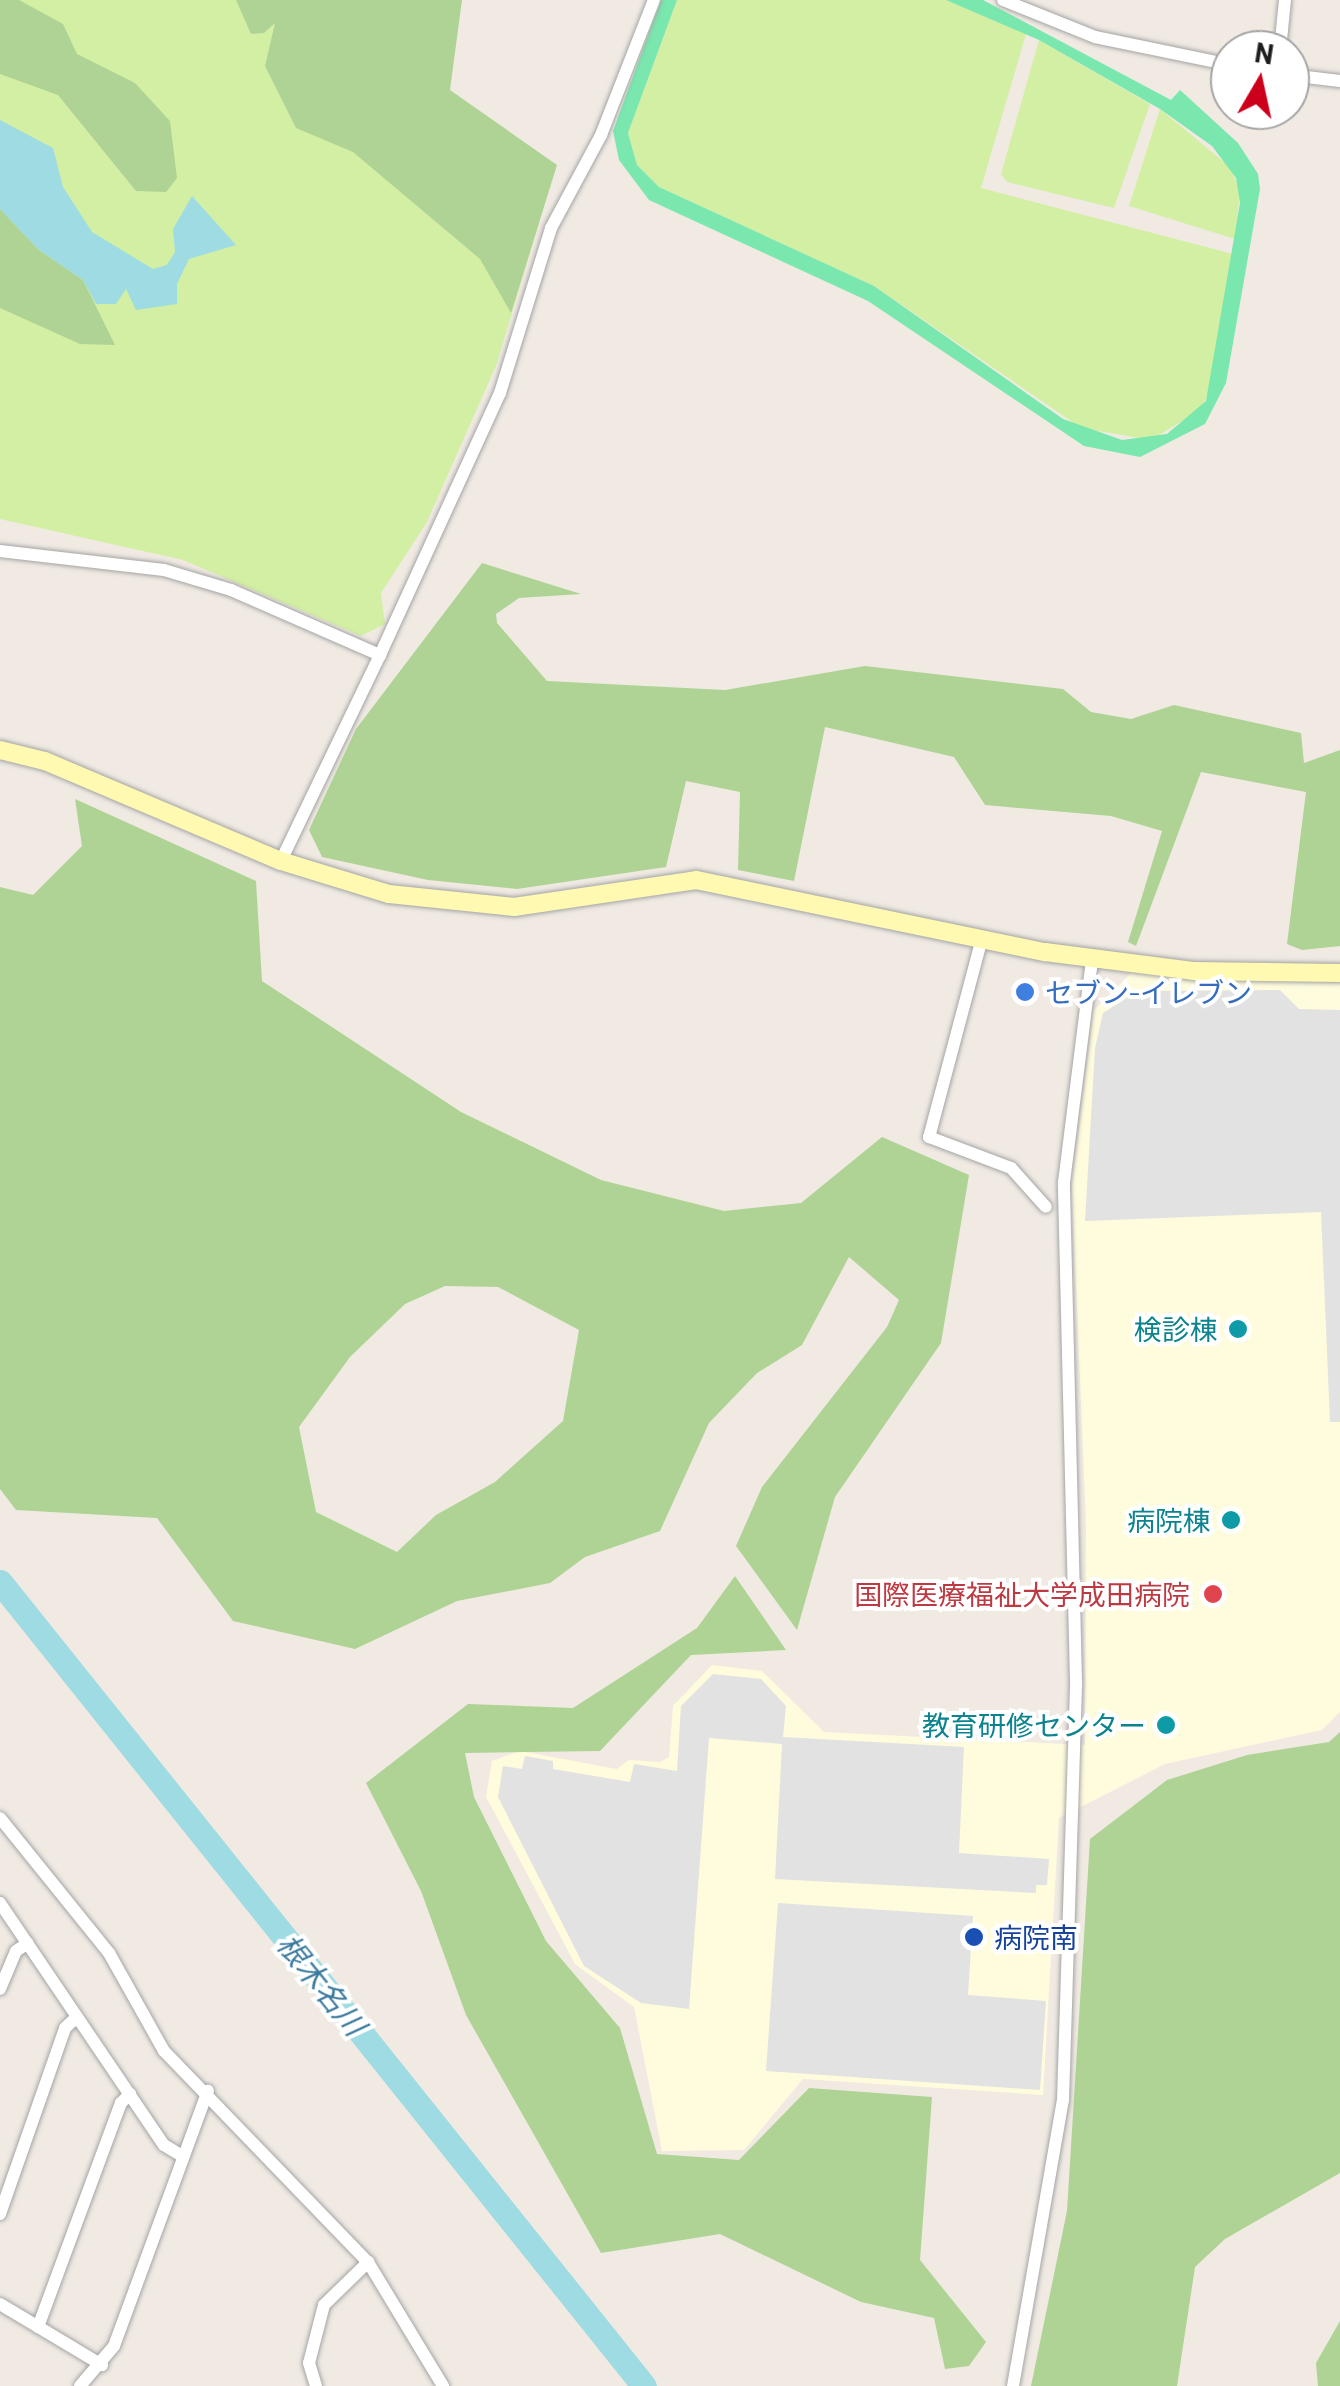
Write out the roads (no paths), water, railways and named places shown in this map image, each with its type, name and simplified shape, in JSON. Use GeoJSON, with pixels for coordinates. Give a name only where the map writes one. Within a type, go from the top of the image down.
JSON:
{"type":"FeatureCollection","features":[{"type":"Feature","properties":{"kind":"street"},"geometry":{"type":"LineString","coordinates":[[281,862],[494,407],[550,228],[601,135],[654,0]]}},
{"type":"Feature","properties":{"kind":"street"},"geometry":{"type":"LineString","coordinates":[[1002,0],[1095,37],[1210,61]]}},
{"type":"Feature","properties":{"kind":"street"},"geometry":{"type":"LineString","coordinates":[[1282,30],[1285,0]]}},
{"type":"Feature","properties":{"kind":"street"},"geometry":{"type":"LineString","coordinates":[[1310,77],[1340,80]]}},
{"type":"Feature","properties":{"kind":"street"},"geometry":{"type":"LineString","coordinates":[[0,551],[164,570],[232,590],[380,654]]}},
{"type":"Feature","properties":{"kind":"street"},"geometry":{"type":"LineString","coordinates":[[0,750],[45,761],[281,862],[389,894],[486,906],[718,882],[981,942],[1210,972],[1340,974]]}},
{"type":"Feature","properties":{"kind":"street"},"geometry":{"type":"LineString","coordinates":[[981,942],[929,1137],[1011,1168],[1046,1207]]}},
{"type":"Feature","properties":{"kind":"street"},"geometry":{"type":"LineString","coordinates":[[1013,2386],[1063,2100],[1076,1681],[1064,1182],[1092,958]]}},
{"type":"Feature","properties":{"kind":"street"},"geometry":{"type":"LineString","coordinates":[[2,1824],[109,1953],[154,2038],[368,2262],[442,2386]]}},
{"type":"Feature","properties":{"kind":"street"},"geometry":{"type":"LineString","coordinates":[[0,1904],[164,2144],[182,2156]]}},
{"type":"Feature","properties":{"kind":"street"},"geometry":{"type":"LineString","coordinates":[[0,1989],[16,1951],[28,1943]]}},
{"type":"Feature","properties":{"kind":"street"},"geometry":{"type":"LineString","coordinates":[[0,2214],[66,2028],[78,2017]]}},
{"type":"Feature","properties":{"kind":"street"},"geometry":{"type":"LineString","coordinates":[[80,2386],[102,2365],[208,2091]]}},
{"type":"Feature","properties":{"kind":"street"},"geometry":{"type":"LineString","coordinates":[[38,2326],[121,2103],[130,2094]]}},
{"type":"Feature","properties":{"kind":"street"},"geometry":{"type":"LineString","coordinates":[[316,2386],[309,2363],[324,2305],[368,2262]]}},
{"type":"Feature","properties":{"kind":"street"},"geometry":{"type":"LineString","coordinates":[[0,2304],[102,2365]]}},
{"type":"Feature","properties":{"kind":"water"},"geometry":{"type":"Polygon","coordinates":[[[0,120],[53,148],[63,187],[92,232],[153,269],[167,265],[175,252],[173,229],[192,196],[236,245],[189,259],[177,284],[177,304],[136,310],[126,289],[116,304],[96,304],[83,280],[39,250],[0,209],[0,120]]]}},
{"type":"Feature","properties":{"kind":"waterway","name":"根木名川"},"geometry":{"type":"LineString","coordinates":[[0,1582],[644,2386]]}},
{"type":"Feature","properties":{"kind":"place","name":"セブン-イレブン"},"geometry":{"type":"Point","coordinates":[1025,992]}},
{"type":"Feature","properties":{"kind":"place","name":"検診棟"},"geometry":{"type":"Point","coordinates":[1238,1329]}},
{"type":"Feature","properties":{"kind":"place","name":"病院棟"},"geometry":{"type":"Point","coordinates":[1231,1520]}},
{"type":"Feature","properties":{"kind":"place","name":"国際医療福祉大学成田病院"},"geometry":{"type":"Point","coordinates":[1213,1594]}},
{"type":"Feature","properties":{"kind":"place","name":"教育研修センター"},"geometry":{"type":"Point","coordinates":[1166,1725]}},
{"type":"Feature","properties":{"kind":"place","name":"病院南"},"geometry":{"type":"Point","coordinates":[974,1937]}}]}
